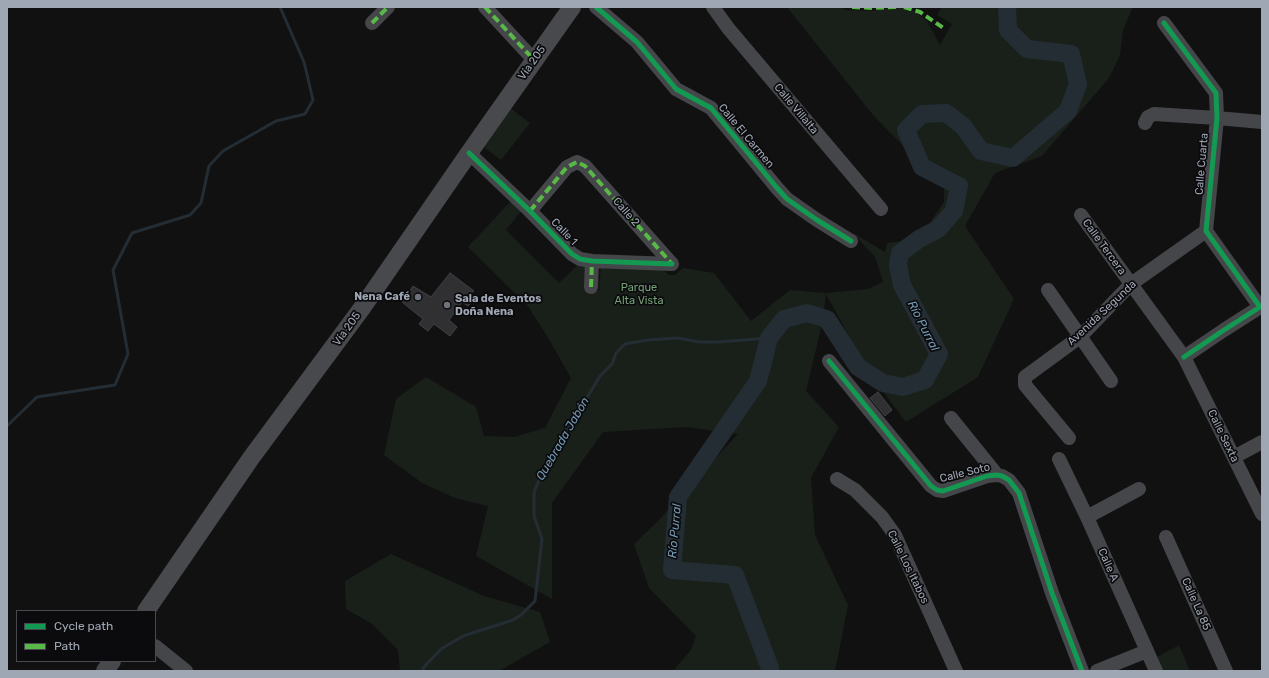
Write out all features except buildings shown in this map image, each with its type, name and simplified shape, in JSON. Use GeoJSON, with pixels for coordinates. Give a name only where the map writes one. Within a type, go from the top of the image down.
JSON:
{"type":"FeatureCollection","features":[{"type":"Feature","properties":{"kind":"main road","name":"Vía 205"},"geometry":{"type":"LineString","coordinates":[[147,610],[251,458],[358,315],[469,153],[572,7]]}},
{"type":"Feature","properties":{"kind":"main road"},"geometry":{"type":"LineString","coordinates":[[105,671],[111,662]]}},
{"type":"Feature","properties":{"kind":"street"},"geometry":{"type":"LineString","coordinates":[[372,23],[388,7]]}},
{"type":"Feature","properties":{"kind":"street"},"geometry":{"type":"LineString","coordinates":[[485,7],[534,60]]}},
{"type":"Feature","properties":{"kind":"street","name":"Calle El Carmen"},"geometry":{"type":"LineString","coordinates":[[596,7],[637,42],[676,89],[711,108],[787,199],[851,241]]}},
{"type":"Feature","properties":{"kind":"street","name":"Calle Villalta"},"geometry":{"type":"LineString","coordinates":[[713,7],[728,28],[881,209]]}},
{"type":"Feature","properties":{"kind":"street","name":"Calle Cuarta"},"geometry":{"type":"LineString","coordinates":[[1164,23],[1216,93],[1216,118],[1206,231]]}},
{"type":"Feature","properties":{"kind":"street"},"geometry":{"type":"LineString","coordinates":[[1145,123],[1148,117],[1154,114],[1262,122]]}},
{"type":"Feature","properties":{"kind":"street","name":"Calle 1"},"geometry":{"type":"LineString","coordinates":[[469,153],[530,211],[572,254],[580,259],[592,261],[672,264]]}},
{"type":"Feature","properties":{"kind":"street","name":"Calle 2"},"geometry":{"type":"LineString","coordinates":[[530,211],[567,167],[577,162],[585,166],[672,264]]}},
{"type":"Feature","properties":{"kind":"street","name":"Calle Tercera"},"geometry":{"type":"LineString","coordinates":[[1081,215],[1184,358]]}},
{"type":"Feature","properties":{"kind":"street"},"geometry":{"type":"LineString","coordinates":[[1184,358],[1260,307],[1206,231]]}},
{"type":"Feature","properties":{"kind":"street","name":"Avenida Segunda"},"geometry":{"type":"LineString","coordinates":[[1069,438],[1025,385],[1025,377],[1081,336],[1131,284],[1206,231]]}},
{"type":"Feature","properties":{"kind":"street"},"geometry":{"type":"LineString","coordinates":[[591,287],[592,261]]}},
{"type":"Feature","properties":{"kind":"street"},"geometry":{"type":"LineString","coordinates":[[1048,290],[1112,381]]}},
{"type":"Feature","properties":{"kind":"street","name":"Calle Sexta"},"geometry":{"type":"LineString","coordinates":[[1184,358],[1262,514]]}},
{"type":"Feature","properties":{"kind":"street","name":"Calle Soto"},"geometry":{"type":"LineString","coordinates":[[829,361],[931,486],[937,490],[943,491],[987,476],[997,475],[1009,480],[1019,493],[1052,593],[1082,671]]}},
{"type":"Feature","properties":{"kind":"street"},"geometry":{"type":"LineString","coordinates":[[951,418],[997,475]]}},
{"type":"Feature","properties":{"kind":"street"},"geometry":{"type":"LineString","coordinates":[[1234,457],[1262,442]]}},
{"type":"Feature","properties":{"kind":"street","name":"Calle A"},"geometry":{"type":"LineString","coordinates":[[1059,459],[1087,517],[1156,671]]}},
{"type":"Feature","properties":{"kind":"street","name":"Calle Los Itabos"},"geometry":{"type":"LineString","coordinates":[[837,479],[855,490],[882,516],[895,535],[956,671]]}},
{"type":"Feature","properties":{"kind":"street"},"geometry":{"type":"LineString","coordinates":[[1087,517],[1139,488]]}},
{"type":"Feature","properties":{"kind":"street","name":"Calle La 85"},"geometry":{"type":"LineString","coordinates":[[1166,537],[1226,671]]}},
{"type":"Feature","properties":{"kind":"street"},"geometry":{"type":"LineString","coordinates":[[156,647],[186,671]]}},
{"type":"Feature","properties":{"kind":"street"},"geometry":{"type":"LineString","coordinates":[[1097,671],[1147,651]]}},
{"type":"Feature","properties":{"kind":"green space","name":"Parque Alta Vista"},"geometry":{"type":"Polygon","coordinates":[[[787,7],[838,7],[846,10],[871,11],[895,7],[914,11],[927,21],[940,45],[952,24],[937,15],[942,7],[1133,7],[1123,30],[1120,55],[1109,78],[1042,156],[995,173],[965,226],[1014,299],[978,377],[906,422],[869,373],[826,294],[822,324],[806,391],[839,427],[811,478],[815,535],[848,605],[835,671],[673,671],[691,650],[696,636],[649,588],[634,544],[656,523],[738,434],[687,427],[603,432],[552,503],[552,599],[476,556],[488,506],[455,498],[422,483],[384,455],[396,399],[426,377],[476,407],[484,436],[514,437],[545,428],[571,378],[528,306],[468,247],[511,201],[522,210],[506,230],[559,283],[581,262],[588,264],[584,290],[599,291],[601,264],[662,269],[669,275],[675,275],[683,268],[714,273],[751,321],[790,290],[826,293],[868,289],[883,282],[875,257],[853,233],[885,252],[887,243],[919,239],[944,202],[944,188],[873,115],[787,7]]]}},
{"type":"Feature","properties":{"kind":"green space"},"geometry":{"type":"Polygon","coordinates":[[[510,108],[530,123],[501,160],[481,145],[510,108]]]}},
{"type":"Feature","properties":{"kind":"green space"},"geometry":{"type":"Polygon","coordinates":[[[391,554],[484,596],[540,612],[550,642],[499,671],[400,671],[398,650],[372,624],[346,609],[345,581],[391,554]]]}},
{"type":"Feature","properties":{"kind":"green space"},"geometry":{"type":"Polygon","coordinates":[[[1179,645],[1190,671],[1162,670],[1157,657],[1179,645]]]}},
{"type":"Feature","properties":{"kind":"waterway"},"geometry":{"type":"LineString","coordinates":[[7,426],[37,397],[115,385],[128,354],[113,270],[132,233],[190,215],[201,203],[209,166],[223,151],[276,121],[305,114],[313,100],[304,62],[280,7]]}},
{"type":"Feature","properties":{"kind":"waterway","name":"Río Purral"},"geometry":{"type":"LineString","coordinates":[[770,671],[735,575],[672,570],[678,497],[758,381],[769,338],[784,319],[807,313],[827,319],[858,367],[883,383],[903,387],[925,380],[939,354],[902,285],[898,265],[900,253],[919,239],[938,229],[954,211],[959,186],[922,167],[906,130],[922,114],[946,113],[963,126],[981,151],[1013,158],[1068,111],[1078,84],[1071,54],[1027,49],[1008,30],[1007,7]]}},
{"type":"Feature","properties":{"kind":"waterway","name":"Quebrada Jabón"},"geometry":{"type":"LineString","coordinates":[[422,671],[441,649],[463,636],[513,620],[521,615],[535,601],[542,539],[534,516],[534,492],[544,469],[600,376],[612,364],[616,353],[625,344],[648,340],[678,338],[699,342],[769,338]]}},
{"type":"Feature","properties":{"kind":"marked path"},"geometry":{"type":"LineString","coordinates":[[372,23],[388,7]]}},
{"type":"Feature","properties":{"kind":"marked path"},"geometry":{"type":"LineString","coordinates":[[485,7],[534,60]]}},
{"type":"Feature","properties":{"kind":"marked path"},"geometry":{"type":"LineString","coordinates":[[852,7],[897,7]]}},
{"type":"Feature","properties":{"kind":"marked path"},"geometry":{"type":"LineString","coordinates":[[904,7],[920,12],[945,29]]}},
{"type":"Feature","properties":{"kind":"marked path"},"geometry":{"type":"LineString","coordinates":[[530,211],[567,167],[577,162],[585,166],[672,264]]}},
{"type":"Feature","properties":{"kind":"marked path"},"geometry":{"type":"LineString","coordinates":[[591,287],[592,261]]}},
{"type":"Feature","properties":{"kind":"cycle path"},"geometry":{"type":"LineString","coordinates":[[596,7],[637,42],[676,89],[711,108],[787,199],[851,241]]}},
{"type":"Feature","properties":{"kind":"cycle path"},"geometry":{"type":"LineString","coordinates":[[1164,23],[1216,93],[1217,118],[1206,231],[1260,307],[1184,357]]}},
{"type":"Feature","properties":{"kind":"cycle path"},"geometry":{"type":"LineString","coordinates":[[469,153],[530,211],[572,254],[580,259],[592,261],[672,264]]}},
{"type":"Feature","properties":{"kind":"cycle path"},"geometry":{"type":"LineString","coordinates":[[829,361],[931,486],[937,490],[943,491],[987,476],[997,475],[1009,480],[1019,493],[1052,593],[1082,671]]}},
{"type":"Feature","properties":{"kind":"place","name":"Nena Café"},"geometry":{"type":"Point","coordinates":[418,297]}},
{"type":"Feature","properties":{"kind":"place","name":"Sala de Eventos Doña Nena"},"geometry":{"type":"Point","coordinates":[447,305]}}]}
